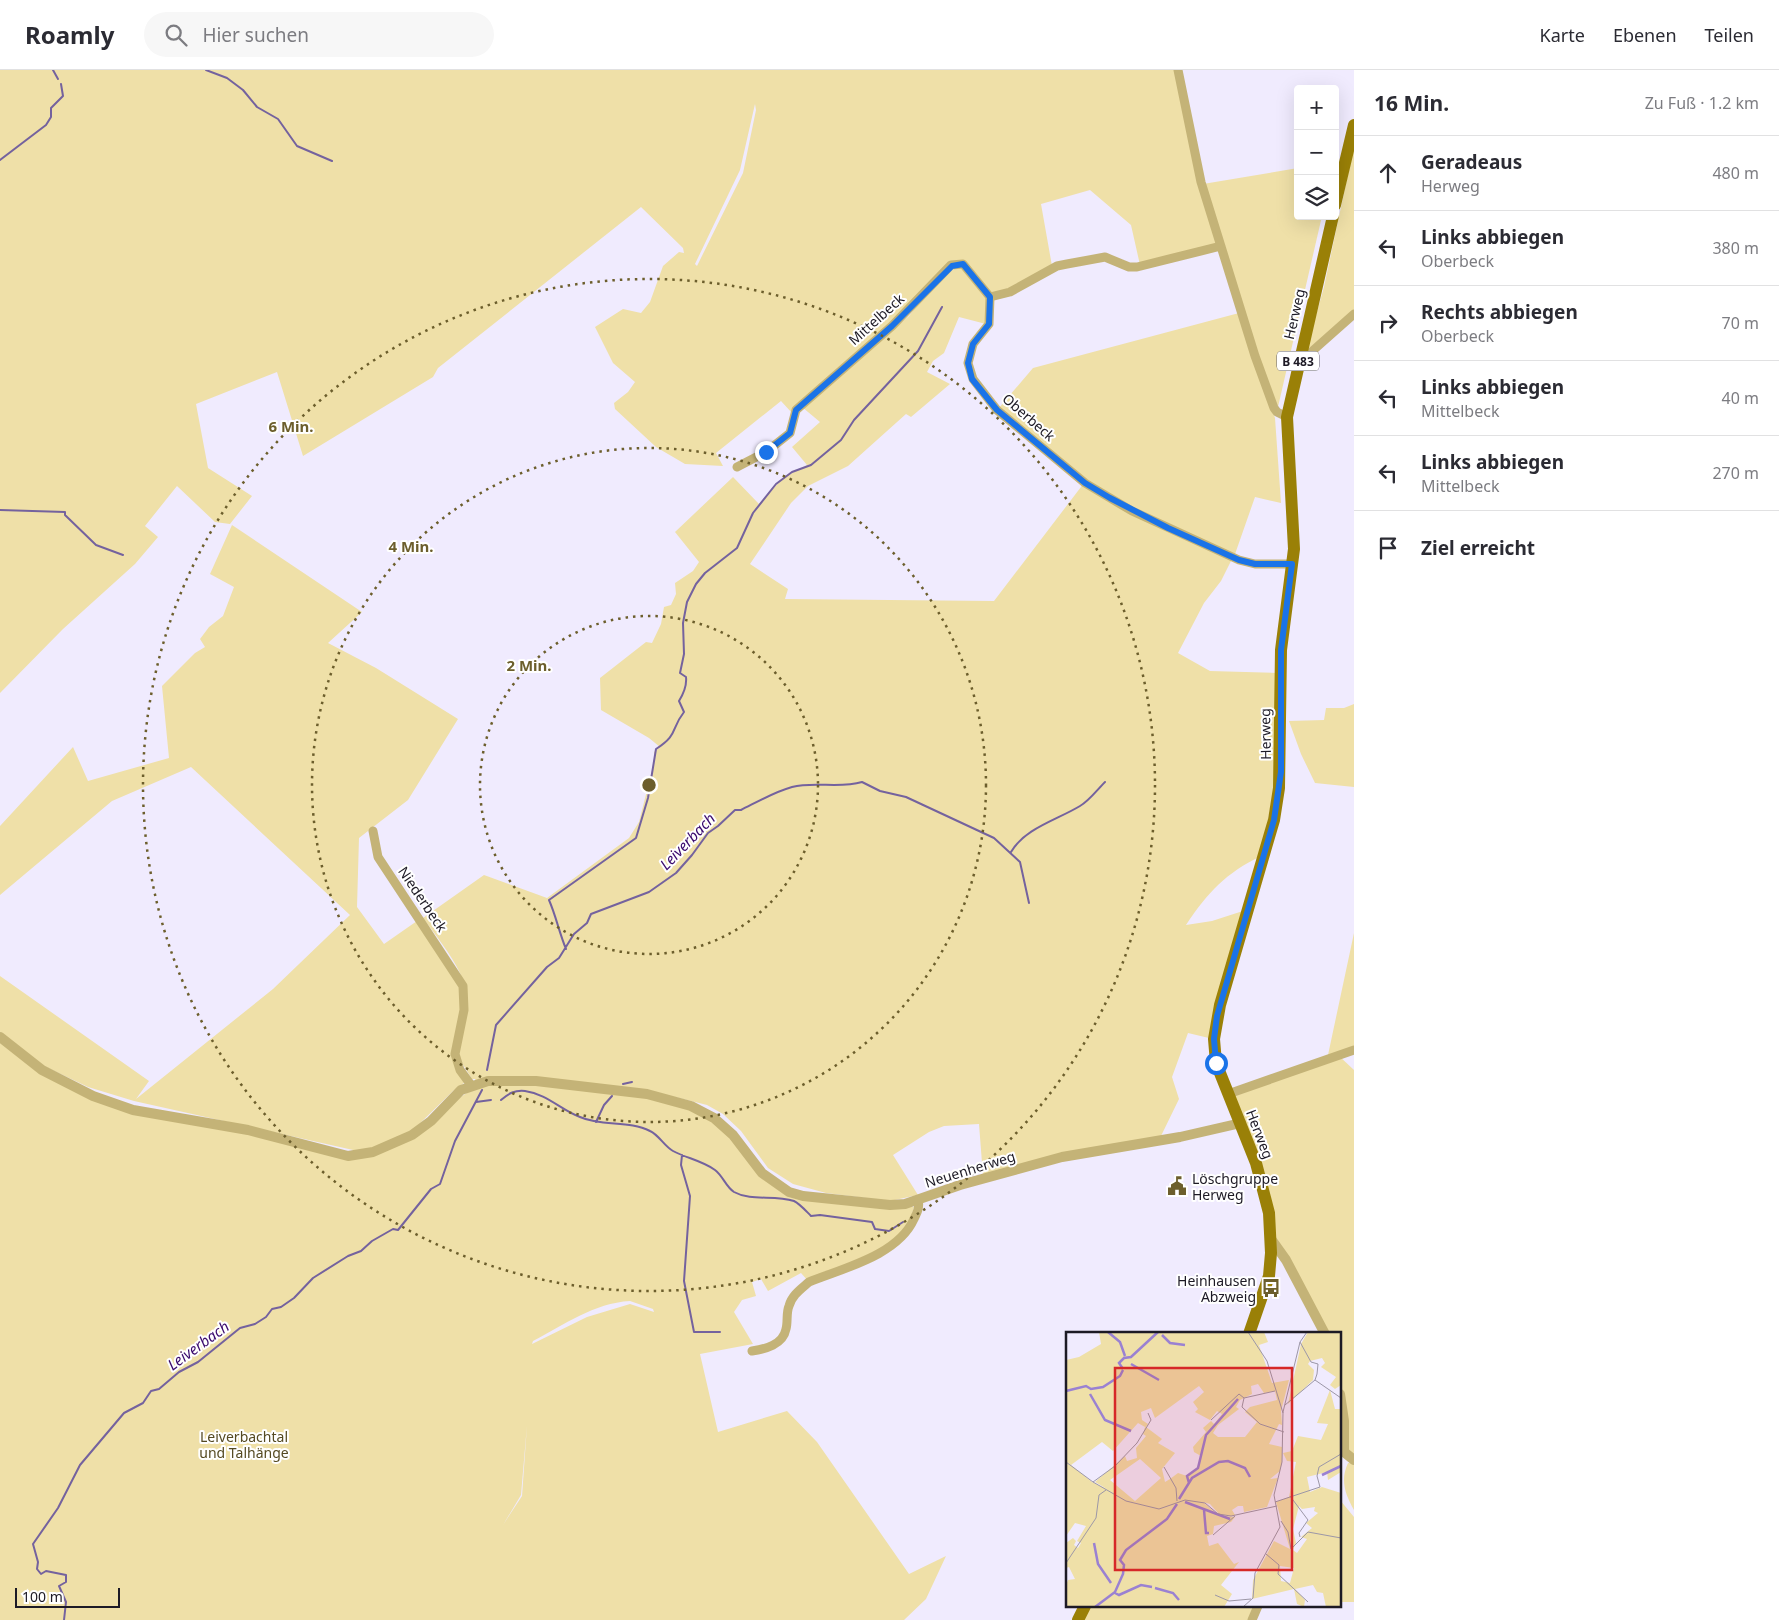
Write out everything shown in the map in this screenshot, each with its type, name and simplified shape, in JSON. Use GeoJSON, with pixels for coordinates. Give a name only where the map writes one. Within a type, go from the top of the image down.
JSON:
{"type":"FeatureCollection","features":[{"type":"Feature","properties":{"kind":"main road"},"geometry":{"type":"LineString","coordinates":[[1339,188],[1354,125]]}},
{"type":"Feature","properties":{"kind":"main road","name":"Herweg"},"geometry":{"type":"LineString","coordinates":[[1271,1239],[1265,1192],[1241,1123],[1216,1063],[1215,1026],[1274,820],[1278,796],[1281,760],[1280,658],[1292,564],[1294,530],[1287,417],[1299,356],[1332,220]]}},
{"type":"Feature","properties":{"kind":"main road","name":"B 483"},"geometry":{"type":"LineString","coordinates":[[1250,1332],[1266,1287],[1271,1239]]}},
{"type":"Feature","properties":{"kind":"main road"},"geometry":{"type":"LineString","coordinates":[[1078,1620],[1084,1608]]}},
{"type":"Feature","properties":{"kind":"street"},"geometry":{"type":"LineString","coordinates":[[1178,70],[1201,182],[1262,377],[1276,410],[1287,417]]}},
{"type":"Feature","properties":{"kind":"street"},"geometry":{"type":"LineString","coordinates":[[990,297],[1010,292],[1058,266],[1105,257],[1129,267],[1137,267],[1222,246]]}},
{"type":"Feature","properties":{"kind":"street","name":"Mittelbeck"},"geometry":{"type":"LineString","coordinates":[[737,467],[766,452],[790,433],[796,410],[892,326],[952,266],[963,264],[990,297]]}},
{"type":"Feature","properties":{"kind":"street","name":"Oberbeck"},"geometry":{"type":"LineString","coordinates":[[990,297],[989,324],[973,344],[968,363],[972,379],[997,410],[1085,483],[1132,511],[1239,560],[1255,564],[1292,564]]}},
{"type":"Feature","properties":{"kind":"street"},"geometry":{"type":"LineString","coordinates":[[1299,356],[1309,354],[1354,314]]}},
{"type":"Feature","properties":{"kind":"street","name":"Niederbeck"},"geometry":{"type":"LineString","coordinates":[[373,831],[378,857],[459,977],[465,997],[455,1054],[460,1070],[471,1085]]}},
{"type":"Feature","properties":{"kind":"street"},"geometry":{"type":"LineString","coordinates":[[0,1037],[42,1070],[93,1096],[133,1110],[256,1132],[348,1156],[373,1152],[412,1135],[431,1121],[461,1090],[471,1085],[503,1080],[536,1081],[621,1090],[672,1099],[703,1111],[723,1125],[762,1172],[789,1192],[803,1196],[890,1205],[918,1200]]}},
{"type":"Feature","properties":{"kind":"street"},"geometry":{"type":"LineString","coordinates":[[1228,1094],[1354,1050]]}},
{"type":"Feature","properties":{"kind":"street","name":"Neuenherweg"},"geometry":{"type":"LineString","coordinates":[[752,1352],[770,1348],[782,1338],[786,1330],[788,1306],[798,1291],[809,1282],[889,1249],[904,1237],[918,1211],[918,1200],[960,1185],[1062,1157],[1241,1123]]}},
{"type":"Feature","properties":{"kind":"street"},"geometry":{"type":"LineString","coordinates":[[1271,1239],[1286,1260],[1324,1332]]}},
{"type":"Feature","properties":{"kind":"street"},"geometry":{"type":"LineString","coordinates":[[1342,1408],[1344,1452],[1354,1460]]}},
{"type":"Feature","properties":{"kind":"street"},"geometry":{"type":"LineString","coordinates":[[1252,1620],[1257,1608]]}},
{"type":"Feature","properties":{"kind":"green space","name":"Leiverbachtal und Talhänge"},"geometry":{"type":"Polygon","coordinates":[[[0,70],[1176,70],[1218,245],[1140,265],[1131,225],[1090,190],[1041,204],[1052,266],[989,300],[986,324],[959,317],[944,353],[933,361],[927,372],[950,384],[911,417],[906,414],[848,466],[808,486],[791,503],[750,564],[788,589],[785,599],[994,601],[1084,483],[1232,559],[1221,581],[1204,603],[1178,653],[1210,671],[1278,673],[1279,761],[1261,856],[1238,869],[1219,884],[1186,925],[1212,921],[1246,910],[1213,1039],[1188,1033],[1172,1077],[1179,1099],[1161,1136],[983,1176],[979,1124],[944,1126],[929,1132],[893,1155],[918,1195],[890,1201],[826,1193],[793,1184],[768,1168],[741,1131],[723,1114],[707,1105],[675,1097],[672,1102],[716,1122],[787,1195],[914,1207],[909,1226],[888,1249],[808,1281],[801,1273],[768,1291],[761,1279],[752,1282],[756,1296],[742,1300],[734,1312],[753,1344],[700,1354],[718,1432],[787,1411],[817,1442],[909,1574],[946,1556],[926,1599],[904,1620],[0,1620],[0,1041],[83,1095],[288,1142],[334,1156],[376,1154],[477,1086],[475,1079],[472,1079],[457,1055],[462,1026],[463,1002],[460,973],[448,952],[423,918],[484,875],[547,898],[629,838],[639,822],[655,759],[654,752],[660,747],[649,738],[601,710],[600,678],[646,642],[652,643],[661,624],[664,607],[671,605],[676,594],[675,583],[693,571],[699,562],[675,532],[733,477],[759,504],[783,478],[807,465],[792,447],[820,422],[802,407],[909,316],[929,290],[961,263],[942,274],[792,413],[781,401],[716,453],[723,466],[685,464],[656,447],[615,409],[614,403],[628,392],[635,382],[613,363],[595,327],[623,309],[641,313],[650,302],[663,266],[679,252],[684,253],[683,248],[641,207],[438,368],[433,377],[303,456],[277,372],[196,404],[208,468],[252,496],[230,524],[215,522],[177,486],[145,526],[158,537],[135,564],[63,629],[0,693],[0,70]],[[755,104],[740,170],[695,264],[697,266],[743,173],[756,110],[755,104]],[[630,1301],[592,1310],[533,1341],[532,1344],[587,1317],[630,1304],[654,1312],[653,1309],[630,1301]],[[527,1425],[521,1495],[503,1525],[522,1496],[527,1425]]]}},
{"type":"Feature","properties":{"kind":"green space"},"geometry":{"type":"Polygon","coordinates":[[[1354,146],[1354,313],[1306,351],[1324,287],[1354,146]]]}},
{"type":"Feature","properties":{"kind":"green space"},"geometry":{"type":"Polygon","coordinates":[[[1294,169],[1294,220],[1321,220],[1278,407],[1264,377],[1203,184],[1294,169]]]}},
{"type":"Feature","properties":{"kind":"green space"},"geometry":{"type":"Polygon","coordinates":[[[1239,313],[1275,418],[1281,503],[1255,497],[1234,557],[1110,498],[998,409],[1033,368],[1239,313]]]}},
{"type":"Feature","properties":{"kind":"green space"},"geometry":{"type":"Polygon","coordinates":[[[232,525],[362,612],[328,643],[376,668],[458,719],[408,800],[359,838],[357,907],[384,944],[417,921],[462,986],[463,1010],[454,1046],[464,1083],[453,1091],[409,1134],[362,1152],[134,1101],[88,1087],[44,1066],[0,1032],[0,976],[149,1081],[136,1099],[273,989],[350,915],[191,767],[112,801],[0,895],[0,826],[73,747],[88,781],[169,758],[162,686],[195,653],[205,647],[200,639],[209,627],[223,616],[234,587],[210,574],[232,525]]]}},
{"type":"Feature","properties":{"kind":"green space"},"geometry":{"type":"Polygon","coordinates":[[[1354,704],[1354,787],[1315,783],[1301,754],[1289,721],[1324,720],[1326,708],[1344,708],[1354,704]]]}},
{"type":"Feature","properties":{"kind":"green space"},"geometry":{"type":"Polygon","coordinates":[[[1354,933],[1354,1048],[1328,1055],[1354,933]]]}},
{"type":"Feature","properties":{"kind":"green space"},"geometry":{"type":"Polygon","coordinates":[[[1338,1055],[1354,1070],[1354,1459],[1347,1454],[1342,1407],[1342,1332],[1325,1332],[1273,1238],[1230,1094],[1338,1055]]]}},
{"type":"Feature","properties":{"kind":"green space"},"geometry":{"type":"Polygon","coordinates":[[[1348,1463],[1354,1463],[1354,1510],[1348,1498],[1344,1481],[1348,1463]]]}},
{"type":"Feature","properties":{"kind":"green space"},"geometry":{"type":"Polygon","coordinates":[[[1342,1502],[1354,1517],[1354,1602],[1342,1602],[1342,1502]]]}},
{"type":"Feature","properties":{"kind":"green space"},"geometry":{"type":"Polygon","coordinates":[[[1085,1608],[1256,1608],[1251,1620],[1079,1620],[1085,1608]]]}},
{"type":"Feature","properties":{"kind":"waterway"},"geometry":{"type":"LineString","coordinates":[[53,70],[58,79]]}},
{"type":"Feature","properties":{"kind":"waterway"},"geometry":{"type":"LineString","coordinates":[[206,70],[227,78],[243,90],[257,107],[278,119],[297,146],[332,161]]}},
{"type":"Feature","properties":{"kind":"waterway"},"geometry":{"type":"LineString","coordinates":[[0,160],[46,125],[51,117],[51,108],[63,96],[61,84]]}},
{"type":"Feature","properties":{"kind":"waterway"},"geometry":{"type":"LineString","coordinates":[[566,949],[549,900],[636,838],[648,798],[656,749],[668,739],[684,712],[679,701],[686,683],[686,677],[680,673],[684,654],[683,623],[687,602],[696,584],[705,573],[737,548],[753,513],[776,484],[792,472],[811,465],[841,440],[854,420],[918,351],[942,307]]}},
{"type":"Feature","properties":{"kind":"waterway"},"geometry":{"type":"LineString","coordinates":[[0,510],[65,512],[65,515],[96,545],[123,555]]}},
{"type":"Feature","properties":{"kind":"waterway","name":"Leiverbach"},"geometry":{"type":"LineString","coordinates":[[487,1070],[496,1025],[547,967],[559,958],[574,934],[587,923],[591,914],[649,892],[676,873],[708,833],[735,810],[741,810],[772,794],[792,787],[801,785],[845,785],[862,782],[880,791],[906,797],[994,838],[1020,862],[1029,903]]}},
{"type":"Feature","properties":{"kind":"waterway"},"geometry":{"type":"LineString","coordinates":[[1011,852],[1024,837],[1042,825],[1083,804],[1105,782]]}},
{"type":"Feature","properties":{"kind":"waterway"},"geometry":{"type":"LineString","coordinates":[[623,1084],[632,1082]]}},
{"type":"Feature","properties":{"kind":"waterway","name":"Leiverbach"},"geometry":{"type":"LineString","coordinates":[[64,1620],[66,1602],[59,1586],[66,1582],[66,1575],[46,1571],[41,1574],[37,1569],[38,1562],[33,1544],[58,1508],[80,1465],[124,1413],[143,1403],[151,1391],[159,1389],[179,1372],[198,1362],[240,1328],[255,1324],[266,1317],[272,1309],[281,1307],[294,1298],[313,1278],[348,1256],[361,1251],[372,1241],[393,1229],[398,1230],[431,1189],[440,1184],[455,1141],[482,1090]]}},
{"type":"Feature","properties":{"kind":"waterway"},"geometry":{"type":"LineString","coordinates":[[501,1100],[512,1092],[525,1091],[540,1095],[573,1114],[588,1120],[642,1128],[653,1133],[673,1151],[715,1170],[731,1190],[741,1195],[794,1201],[811,1216],[820,1215],[872,1222],[875,1229],[889,1231],[903,1222]]}},
{"type":"Feature","properties":{"kind":"waterway"},"geometry":{"type":"LineString","coordinates":[[596,1122],[604,1105],[612,1096]]}},
{"type":"Feature","properties":{"kind":"waterway"},"geometry":{"type":"LineString","coordinates":[[476,1102],[491,1100]]}},
{"type":"Feature","properties":{"kind":"waterway"},"geometry":{"type":"LineString","coordinates":[[682,1155],[681,1165],[690,1196],[684,1281],[694,1332],[720,1332]]}},
{"type":"Feature","properties":{"kind":"place","name":"Löschgruppe Herweg"},"geometry":{"type":"Point","coordinates":[1177,1186]}},
{"type":"Feature","properties":{"kind":"place","name":"Heinhausen Abzweig"},"geometry":{"type":"Point","coordinates":[1271,1288]}},
{"type":"Feature","properties":{"kind":"route"},"geometry":{"type":"LineString","coordinates":[[766,452],[790,433],[796,410],[847,363],[892,326],[952,266],[963,264],[990,297],[989,324],[976,338],[969,353],[968,363],[972,379],[997,410],[1085,483],[1132,511],[1247,563],[1292,564],[1279,678],[1281,772],[1279,788],[1274,820],[1217,1016],[1214,1039],[1216,1063]]}}]}
